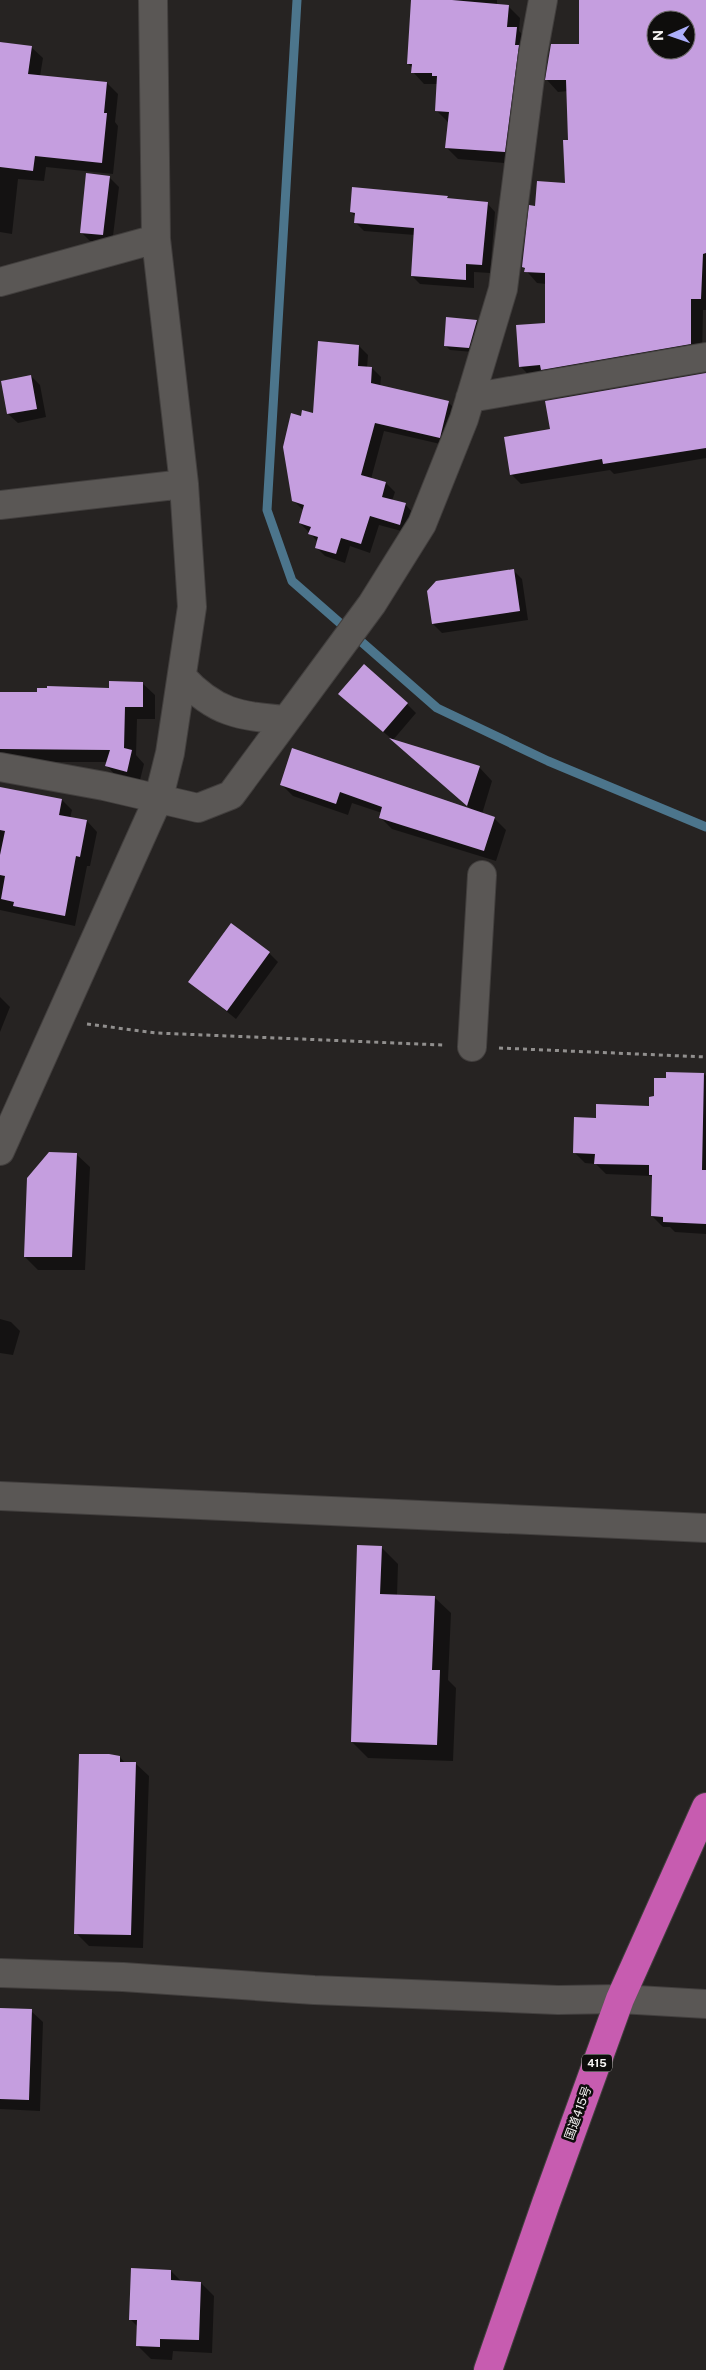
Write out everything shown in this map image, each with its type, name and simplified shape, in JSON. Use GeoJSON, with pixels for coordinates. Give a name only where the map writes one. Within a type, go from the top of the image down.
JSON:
{"type":"FeatureCollection","features":[{"type":"Feature","properties":{"kind":"highway","name":"国道415号"},"geometry":{"type":"LineString","coordinates":[[488,2370],[546,2202],[620,1999],[706,1807]]}},
{"type":"Feature","properties":{"kind":"street"},"geometry":{"type":"LineString","coordinates":[[0,1151],[57,1020],[159,797],[170,753],[192,607],[184,484],[156,239],[153,0]]}},
{"type":"Feature","properties":{"kind":"street"},"geometry":{"type":"LineString","coordinates":[[0,767],[10,767],[159,797],[198,808],[231,795],[372,604],[422,524],[464,419],[503,289],[533,54],[543,0]]}},
{"type":"Feature","properties":{"kind":"street"},"geometry":{"type":"LineString","coordinates":[[0,282],[156,239]]}},
{"type":"Feature","properties":{"kind":"street"},"geometry":{"type":"LineString","coordinates":[[470,398],[706,356]]}},
{"type":"Feature","properties":{"kind":"street"},"geometry":{"type":"LineString","coordinates":[[0,504],[184,484]]}},
{"type":"Feature","properties":{"kind":"street"},"geometry":{"type":"LineString","coordinates":[[182,677],[199,695],[235,713],[286,720]]}},
{"type":"Feature","properties":{"kind":"street"},"geometry":{"type":"LineString","coordinates":[[472,1047],[482,875]]}},
{"type":"Feature","properties":{"kind":"street"},"geometry":{"type":"LineString","coordinates":[[0,1496],[706,1528]]}},
{"type":"Feature","properties":{"kind":"street"},"geometry":{"type":"LineString","coordinates":[[0,1973],[123,1976],[333,1991],[558,2000],[620,1999],[706,2004]]}},
{"type":"Feature","properties":{"kind":"path"},"geometry":{"type":"LineString","coordinates":[[57,1020],[156,1033],[706,1057]]}},
{"type":"Feature","properties":{"kind":"building"},"geometry":{"type":"Polygon","coordinates":[[[411,0],[452,0],[509,5],[507,27],[517,27],[515,45],[519,45],[505,152],[445,148],[449,112],[435,111],[437,76],[432,76],[432,73],[411,73],[412,64],[407,64],[411,0]]]}},
{"type":"Feature","properties":{"kind":"building"},"geometry":{"type":"Polygon","coordinates":[[[579,0],[706,0],[706,253],[703,254],[701,299],[691,299],[691,344],[541,370],[540,365],[519,367],[516,325],[545,323],[545,273],[524,272],[525,268],[522,267],[529,205],[535,206],[537,181],[565,183],[563,140],[568,140],[566,80],[545,80],[551,44],[579,44],[579,0]]]}},
{"type":"Feature","properties":{"kind":"building"},"geometry":{"type":"Polygon","coordinates":[[[0,42],[32,46],[28,74],[107,82],[104,113],[107,113],[102,163],[35,156],[33,171],[0,167],[0,42]]]}},
{"type":"Feature","properties":{"kind":"building"},"geometry":{"type":"Polygon","coordinates":[[[86,173],[110,176],[103,235],[80,233],[86,173]]]}},
{"type":"Feature","properties":{"kind":"building"},"geometry":{"type":"Polygon","coordinates":[[[352,187],[448,196],[447,198],[488,202],[482,265],[466,264],[466,280],[411,276],[414,228],[354,223],[355,213],[350,212],[352,187]]]}},
{"type":"Feature","properties":{"kind":"building"},"geometry":{"type":"Polygon","coordinates":[[[446,317],[477,320],[469,348],[444,346],[446,317]]]}},
{"type":"Feature","properties":{"kind":"building"},"geometry":{"type":"Polygon","coordinates":[[[318,341],[359,345],[358,366],[372,367],[371,383],[449,401],[440,438],[375,423],[361,475],[386,482],[382,497],[406,503],[400,525],[370,516],[361,544],[341,538],[336,554],[315,548],[318,537],[308,534],[311,527],[299,523],[304,505],[292,501],[283,447],[291,413],[301,416],[302,410],[313,413],[318,341]]]}},
{"type":"Feature","properties":{"kind":"building"},"geometry":{"type":"Polygon","coordinates":[[[706,373],[706,448],[603,464],[602,459],[510,475],[504,437],[550,429],[545,401],[706,373]]]}},
{"type":"Feature","properties":{"kind":"building"},"geometry":{"type":"Polygon","coordinates":[[[31,375],[37,409],[7,414],[1,381],[31,375]]]}},
{"type":"Feature","properties":{"kind":"building"},"geometry":{"type":"Polygon","coordinates":[[[514,569],[520,611],[432,624],[427,591],[436,581],[514,569]]]}},
{"type":"Feature","properties":{"kind":"building"},"geometry":{"type":"Polygon","coordinates":[[[364,664],[408,703],[383,732],[338,694],[364,664]]]}},
{"type":"Feature","properties":{"kind":"building"},"geometry":{"type":"Polygon","coordinates":[[[109,681],[143,682],[143,707],[125,707],[124,748],[132,750],[127,772],[105,766],[110,750],[0,749],[0,692],[37,692],[37,688],[47,688],[47,686],[109,688],[109,681]]]}},
{"type":"Feature","properties":{"kind":"building"},"geometry":{"type":"Polygon","coordinates":[[[389,738],[480,766],[467,806],[389,738]]]}},
{"type":"Feature","properties":{"kind":"building"},"geometry":{"type":"Polygon","coordinates":[[[292,748],[495,817],[484,851],[379,818],[382,807],[340,792],[336,804],[280,785],[292,748]]]}},
{"type":"Feature","properties":{"kind":"building"},"geometry":{"type":"Polygon","coordinates":[[[0,787],[62,799],[59,815],[87,820],[80,857],[76,856],[65,916],[13,906],[14,902],[1,899],[5,876],[0,875],[0,855],[5,831],[0,830],[0,787]]]}},
{"type":"Feature","properties":{"kind":"building"},"geometry":{"type":"Polygon","coordinates":[[[231,923],[270,952],[227,1011],[188,982],[231,923]]]}},
{"type":"Feature","properties":{"kind":"building"},"geometry":{"type":"Polygon","coordinates":[[[666,1072],[704,1073],[702,1170],[706,1170],[706,1224],[663,1222],[663,1217],[651,1216],[652,1175],[649,1175],[649,1165],[594,1164],[595,1154],[573,1153],[574,1117],[596,1118],[596,1104],[649,1106],[649,1097],[654,1096],[654,1078],[666,1078],[666,1072]]]}},
{"type":"Feature","properties":{"kind":"building"},"geometry":{"type":"Polygon","coordinates":[[[49,1152],[77,1153],[72,1257],[24,1257],[27,1178],[49,1152]]]}},
{"type":"Feature","properties":{"kind":"building"},"geometry":{"type":"Polygon","coordinates":[[[357,1545],[382,1546],[380,1594],[435,1596],[432,1670],[440,1670],[437,1745],[351,1742],[357,1545]]]}},
{"type":"Feature","properties":{"kind":"building"},"geometry":{"type":"Polygon","coordinates":[[[79,1754],[109,1754],[120,1756],[120,1762],[136,1762],[131,1935],[74,1934],[79,1754]]]}},
{"type":"Feature","properties":{"kind":"building"},"geometry":{"type":"Polygon","coordinates":[[[0,2008],[32,2009],[29,2100],[0,2099],[0,2008]]]}},
{"type":"Feature","properties":{"kind":"building"},"geometry":{"type":"Polygon","coordinates":[[[131,2268],[171,2270],[171,2280],[201,2282],[199,2340],[160,2339],[160,2347],[136,2346],[137,2320],[129,2320],[131,2268]]]}},
{"type":"Feature","properties":{"kind":"waterway"},"geometry":{"type":"LineString","coordinates":[[297,0],[267,510],[292,581],[437,708],[548,761],[706,827]]}}]}
